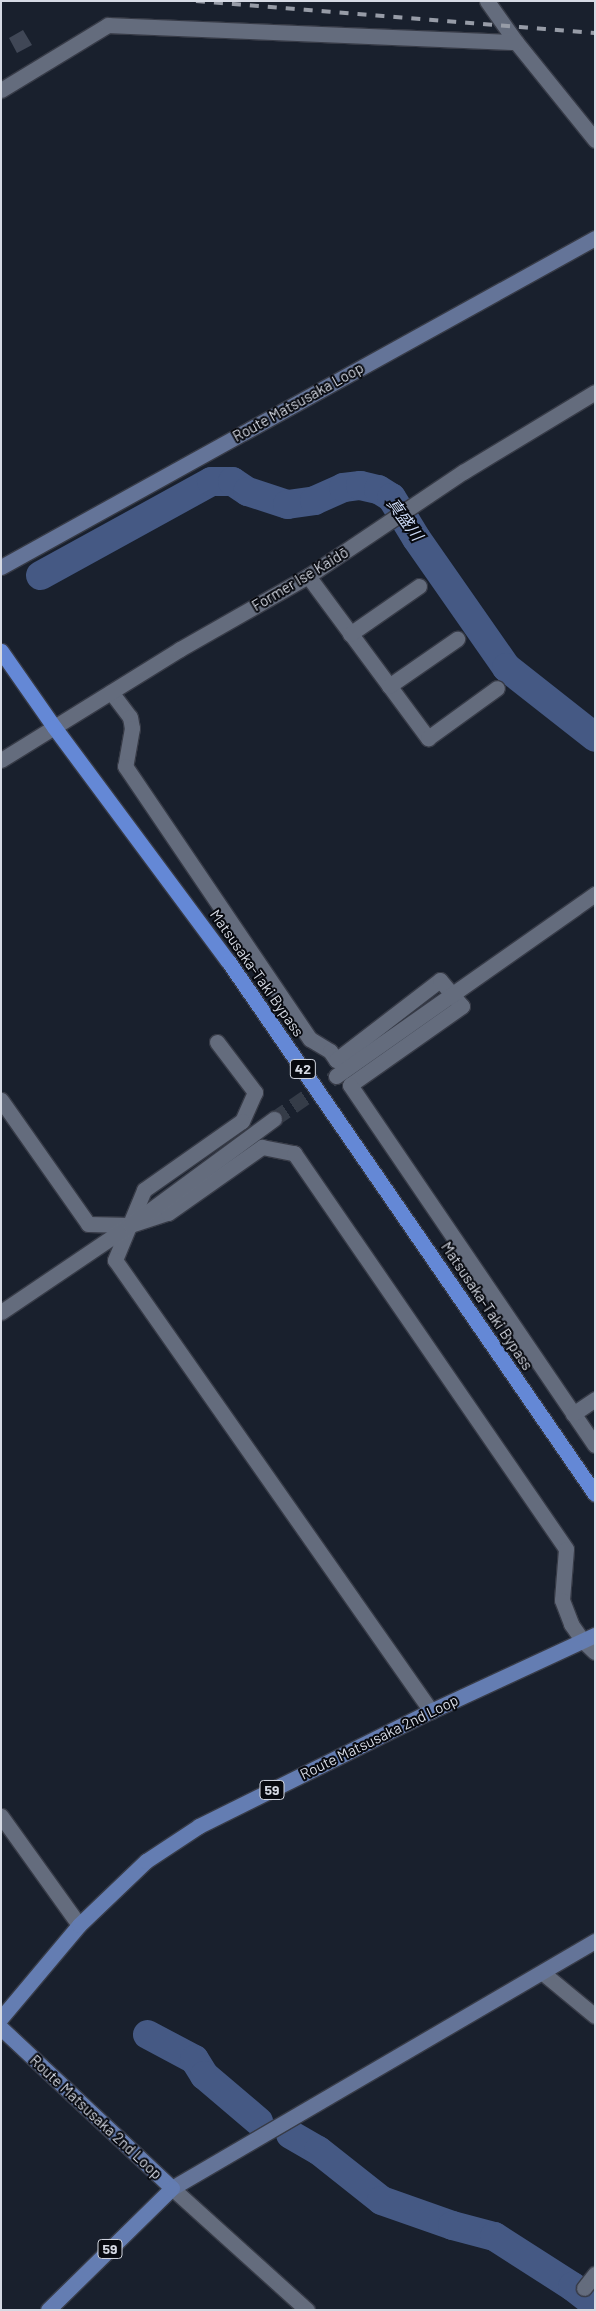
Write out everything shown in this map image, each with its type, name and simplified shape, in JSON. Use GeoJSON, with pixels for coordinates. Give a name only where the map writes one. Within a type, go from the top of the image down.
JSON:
{"type":"FeatureCollection","features":[{"type":"Feature","properties":{"kind":"highway","name":"Matsusaka-Taki Bypass"},"geometry":{"type":"LineString","coordinates":[[1,651],[54,727],[228,960],[595,1494]]}},
{"type":"Feature","properties":{"kind":"main road","name":"Route Matsusaka Loop"},"geometry":{"type":"LineString","coordinates":[[1,567],[595,238]]}},
{"type":"Feature","properties":{"kind":"main road","name":"Route Matsusaka 2nd Loop"},"geometry":{"type":"LineString","coordinates":[[1,2018],[79,1925],[146,1861],[199,1826],[431,1711],[589,1638]]}},
{"type":"Feature","properties":{"kind":"main road"},"geometry":{"type":"LineString","coordinates":[[172,2188],[595,1941]]}},
{"type":"Feature","properties":{"kind":"main road","name":"Route Matsusaka 2nd Loop"},"geometry":{"type":"LineString","coordinates":[[1,2028],[172,2188],[48,2310]]}},
{"type":"Feature","properties":{"kind":"street"},"geometry":{"type":"LineString","coordinates":[[487,1],[516,42],[595,140]]}},
{"type":"Feature","properties":{"kind":"street"},"geometry":{"type":"LineString","coordinates":[[1,90],[108,25],[516,42]]}},
{"type":"Feature","properties":{"kind":"street","name":"Former Ise Kaidō"},"geometry":{"type":"LineString","coordinates":[[1,760],[180,649],[308,576],[463,472],[595,392]]}},
{"type":"Feature","properties":{"kind":"street"},"geometry":{"type":"LineString","coordinates":[[308,576],[428,738],[497,688]]}},
{"type":"Feature","properties":{"kind":"street"},"geometry":{"type":"LineString","coordinates":[[350,634],[419,586]]}},
{"type":"Feature","properties":{"kind":"street"},"geometry":{"type":"LineString","coordinates":[[389,686],[457,639]]}},
{"type":"Feature","properties":{"kind":"street"},"geometry":{"type":"LineString","coordinates":[[111,692],[130,717],[132,728],[125,766],[310,1039],[330,1051],[336,1060],[440,980],[462,1006],[350,1085],[595,1445]]}},
{"type":"Feature","properties":{"kind":"street"},"geometry":{"type":"LineString","coordinates":[[336,1076],[595,894]]}},
{"type":"Feature","properties":{"kind":"street"},"geometry":{"type":"LineString","coordinates":[[217,1042],[255,1092],[242,1122],[144,1190],[115,1260],[431,1711]]}},
{"type":"Feature","properties":{"kind":"street"},"geometry":{"type":"LineString","coordinates":[[1,1100],[88,1224],[130,1225],[168,1213],[262,1147],[294,1153],[566,1549],[562,1600],[571,1624],[589,1638],[595,1652]]}},
{"type":"Feature","properties":{"kind":"street"},"geometry":{"type":"LineString","coordinates":[[1,1312],[130,1225],[274,1119]]}},
{"type":"Feature","properties":{"kind":"street"},"geometry":{"type":"LineString","coordinates":[[573,1414],[595,1399]]}},
{"type":"Feature","properties":{"kind":"street"},"geometry":{"type":"LineString","coordinates":[[1,1816],[79,1925]]}},
{"type":"Feature","properties":{"kind":"street"},"geometry":{"type":"LineString","coordinates":[[543,1973],[595,2016]]}},
{"type":"Feature","properties":{"kind":"street"},"geometry":{"type":"LineString","coordinates":[[172,2188],[307,2310]]}},
{"type":"Feature","properties":{"kind":"street"},"geometry":{"type":"LineString","coordinates":[[584,2288],[595,2274]]}},
{"type":"Feature","properties":{"kind":"building"},"geometry":{"type":"Polygon","coordinates":[[[23,30],[32,45],[17,53],[9,38],[23,30]]]}},
{"type":"Feature","properties":{"kind":"waterway","name":"真盛川"},"geometry":{"type":"LineString","coordinates":[[40,575],[211,481],[232,481],[247,491],[287,504],[314,500],[343,487],[360,485],[378,489],[391,497],[416,538],[506,667],[595,737]]}},
{"type":"Feature","properties":{"kind":"waterway"},"geometry":{"type":"LineString","coordinates":[[147,2034],[194,2059],[204,2075],[258,2121]]}},
{"type":"Feature","properties":{"kind":"waterway"},"geometry":{"type":"LineString","coordinates":[[290,2134],[318,2150],[381,2200],[452,2225],[494,2236],[572,2286],[595,2304]]}},
{"type":"Feature","properties":{"kind":"tunnel"},"geometry":{"type":"LineString","coordinates":[[274,1119],[336,1076]]}},
{"type":"Feature","properties":{"kind":"railway"},"geometry":{"type":"LineString","coordinates":[[196,1],[595,33]]}}]}
